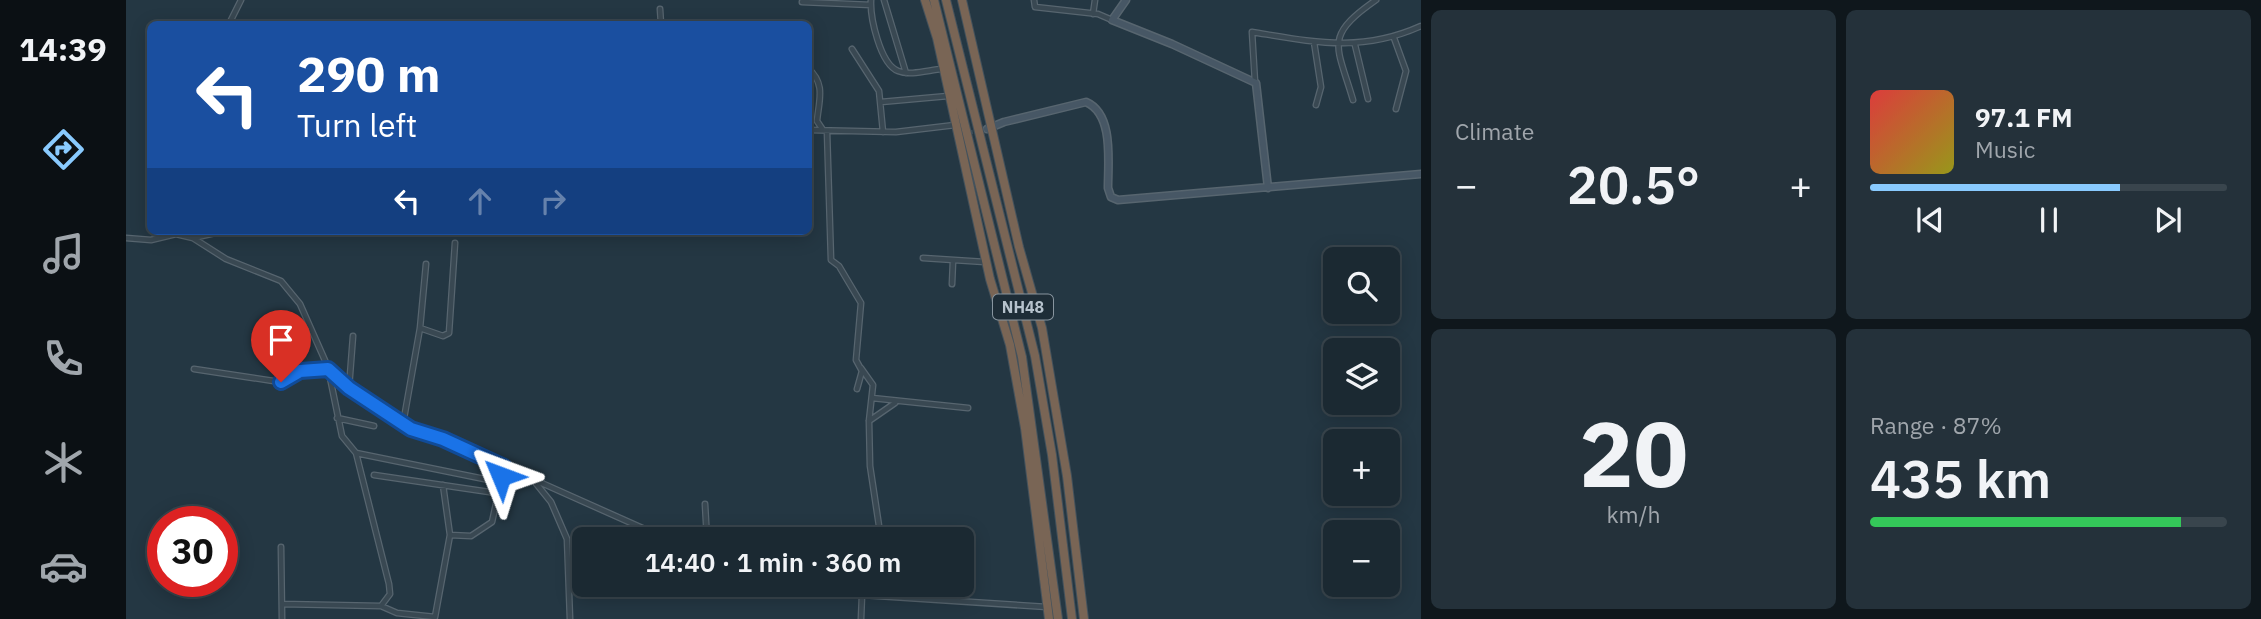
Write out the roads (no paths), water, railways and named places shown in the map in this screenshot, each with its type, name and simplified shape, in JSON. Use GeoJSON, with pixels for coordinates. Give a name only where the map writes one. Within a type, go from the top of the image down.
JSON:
{"type":"FeatureCollection","features":[{"type":"Feature","properties":{"kind":"highway"},"geometry":{"type":"LineString","coordinates":[[925,0],[955,125],[960,135],[986,262],[1010,345],[1025,428],[1049,619]]}},
{"type":"Feature","properties":{"kind":"highway","name":"NH48"},"geometry":{"type":"LineString","coordinates":[[934,0],[1022,357],[1058,619]]}},
{"type":"Feature","properties":{"kind":"highway","name":"NH48"},"geometry":{"type":"LineString","coordinates":[[946,0],[1035,356],[1052,455],[1072,619]]}},
{"type":"Feature","properties":{"kind":"highway"},"geometry":{"type":"LineString","coordinates":[[962,0],[989,128],[1042,328],[1054,387],[1084,619]]}},
{"type":"Feature","properties":{"kind":"highway"},"geometry":{"type":"LineString","coordinates":[[1065,561],[1076,560]]}},
{"type":"Feature","properties":{"kind":"street"},"geometry":{"type":"LineString","coordinates":[[230,21],[241,0]]}},
{"type":"Feature","properties":{"kind":"street"},"geometry":{"type":"LineString","coordinates":[[884,0],[906,73]]}},
{"type":"Feature","properties":{"kind":"street"},"geometry":{"type":"LineString","coordinates":[[1034,0],[1035,7],[1093,14],[1112,20],[1256,83]]}},
{"type":"Feature","properties":{"kind":"street"},"geometry":{"type":"LineString","coordinates":[[1093,14],[1095,0]]}},
{"type":"Feature","properties":{"kind":"street"},"geometry":{"type":"LineString","coordinates":[[1112,20],[1126,0]]}},
{"type":"Feature","properties":{"kind":"street"},"geometry":{"type":"LineString","coordinates":[[1353,100],[1337,44],[1339,33],[1376,0]]}},
{"type":"Feature","properties":{"kind":"street"},"geometry":{"type":"LineString","coordinates":[[802,2],[871,2],[873,27],[888,64],[896,71],[906,73],[943,69]]}},
{"type":"Feature","properties":{"kind":"street"},"geometry":{"type":"LineString","coordinates":[[660,9],[661,21]]}},
{"type":"Feature","properties":{"kind":"street"},"geometry":{"type":"LineString","coordinates":[[1268,188],[1252,32],[1354,45],[1394,38],[1421,26]]}},
{"type":"Feature","properties":{"kind":"street"},"geometry":{"type":"LineString","coordinates":[[1394,38],[1406,71],[1396,109]]}},
{"type":"Feature","properties":{"kind":"street"},"geometry":{"type":"LineString","coordinates":[[1314,42],[1321,87],[1316,105]]}},
{"type":"Feature","properties":{"kind":"street"},"geometry":{"type":"LineString","coordinates":[[1354,45],[1368,99]]}},
{"type":"Feature","properties":{"kind":"street"},"geometry":{"type":"LineString","coordinates":[[852,50],[879,91],[883,132]]}},
{"type":"Feature","properties":{"kind":"street"},"geometry":{"type":"LineString","coordinates":[[812,71],[816,74],[822,90],[817,121],[825,131],[831,261],[839,266],[861,303],[856,360],[870,378],[870,466],[879,527]]}},
{"type":"Feature","properties":{"kind":"street"},"geometry":{"type":"LineString","coordinates":[[881,102],[948,96]]}},
{"type":"Feature","properties":{"kind":"street"},"geometry":{"type":"LineString","coordinates":[[989,128],[1086,102],[1097,107],[1103,117],[1108,188],[1111,197],[1118,200],[1421,174]]}},
{"type":"Feature","properties":{"kind":"street"},"geometry":{"type":"LineString","coordinates":[[812,130],[883,132],[955,125]]}},
{"type":"Feature","properties":{"kind":"street"},"geometry":{"type":"LineString","coordinates":[[126,238],[151,240],[169,235]]}},
{"type":"Feature","properties":{"kind":"street"},"geometry":{"type":"LineString","coordinates":[[182,235],[226,259],[281,281],[300,304],[328,369],[342,436],[356,453],[389,584],[390,594],[381,606]]}},
{"type":"Feature","properties":{"kind":"street"},"geometry":{"type":"LineString","coordinates":[[192,238],[206,235]]}},
{"type":"Feature","properties":{"kind":"street"},"geometry":{"type":"LineString","coordinates":[[420,328],[443,336],[449,333],[455,243]]}},
{"type":"Feature","properties":{"kind":"street"},"geometry":{"type":"LineString","coordinates":[[923,258],[986,262]]}},
{"type":"Feature","properties":{"kind":"street"},"geometry":{"type":"LineString","coordinates":[[952,284],[953,261]]}},
{"type":"Feature","properties":{"kind":"street"},"geometry":{"type":"LineString","coordinates":[[403,424],[420,328],[426,264]]}},
{"type":"Feature","properties":{"kind":"street"},"geometry":{"type":"LineString","coordinates":[[349,388],[353,336]]}},
{"type":"Feature","properties":{"kind":"street"},"geometry":{"type":"LineString","coordinates":[[857,389],[860,368]]}},
{"type":"Feature","properties":{"kind":"street"},"geometry":{"type":"LineString","coordinates":[[194,369],[281,382],[300,371],[328,369],[349,388],[403,424],[640,527]]}},
{"type":"Feature","properties":{"kind":"street"},"geometry":{"type":"LineString","coordinates":[[872,398],[896,403],[968,408]]}},
{"type":"Feature","properties":{"kind":"street"},"geometry":{"type":"LineString","coordinates":[[869,421],[896,403]]}},
{"type":"Feature","properties":{"kind":"street"},"geometry":{"type":"LineString","coordinates":[[337,418],[374,426]]}},
{"type":"Feature","properties":{"kind":"street"},"geometry":{"type":"LineString","coordinates":[[356,453],[499,482]]}},
{"type":"Feature","properties":{"kind":"street"},"geometry":{"type":"LineString","coordinates":[[450,535],[471,536],[492,522],[504,467]]}},
{"type":"Feature","properties":{"kind":"street"},"geometry":{"type":"LineString","coordinates":[[374,475],[496,494]]}},
{"type":"Feature","properties":{"kind":"street"},"geometry":{"type":"LineString","coordinates":[[534,480],[551,502],[567,539],[570,619]]}},
{"type":"Feature","properties":{"kind":"street"},"geometry":{"type":"LineString","coordinates":[[282,604],[381,606],[397,612],[435,617],[450,535],[443,485]]}},
{"type":"Feature","properties":{"kind":"street"},"geometry":{"type":"LineString","coordinates":[[704,527],[705,505]]}},
{"type":"Feature","properties":{"kind":"street"},"geometry":{"type":"LineString","coordinates":[[281,547],[282,619]]}},
{"type":"Feature","properties":{"kind":"street"},"geometry":{"type":"LineString","coordinates":[[861,619],[862,597]]}},
{"type":"Feature","properties":{"kind":"street"},"geometry":{"type":"LineString","coordinates":[[893,597],[1048,607]]}},
{"type":"Feature","properties":{"kind":"tunnel"},"geometry":{"type":"LineString","coordinates":[[962,134],[987,129]]}}]}
